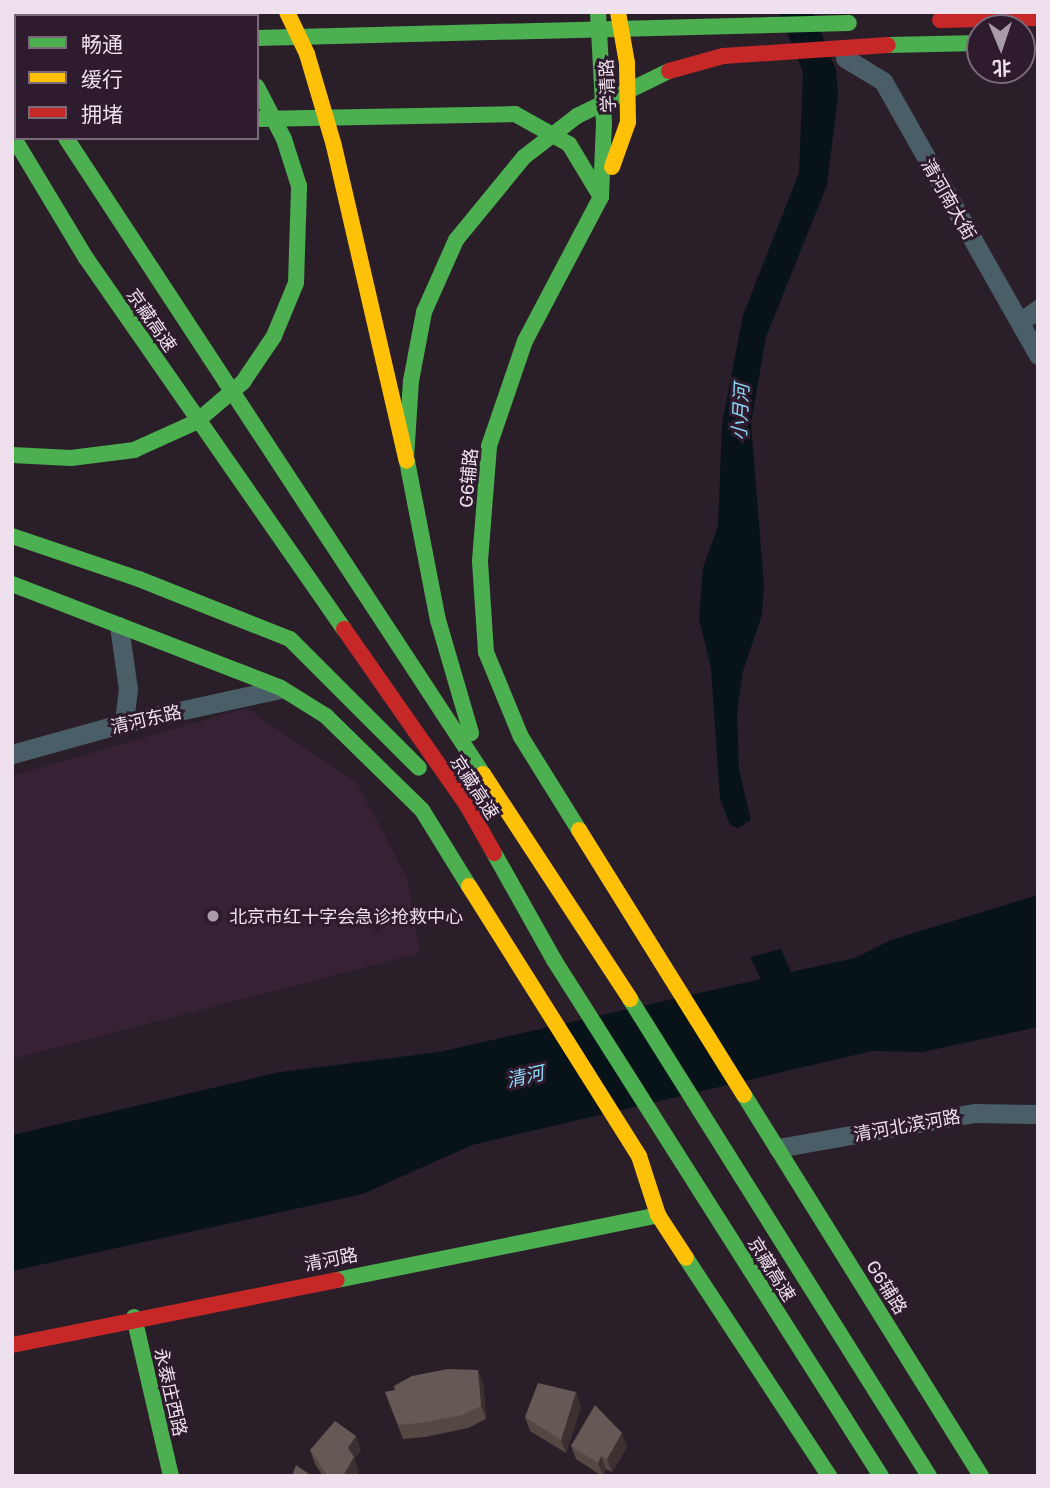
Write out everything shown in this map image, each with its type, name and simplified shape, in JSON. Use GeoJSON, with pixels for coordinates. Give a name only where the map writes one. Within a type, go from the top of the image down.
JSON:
{"type":"FeatureCollection","features":[{"type":"Feature","properties":{"kind":"main road"},"geometry":{"type":"LineString","coordinates":[[287,12],[307,54],[334,146],[406,458],[438,620],[481,766]]}},
{"type":"Feature","properties":{"kind":"main road","name":"G6辅路"},"geometry":{"type":"LineString","coordinates":[[598,12],[604,123],[601,197],[525,341],[489,446],[481,561],[486,652],[521,737],[981,1476]]}},
{"type":"Feature","properties":{"kind":"main road","name":"学清路"},"geometry":{"type":"LineString","coordinates":[[601,197],[628,122],[626,63],[618,12]]}},
{"type":"Feature","properties":{"kind":"main road"},"geometry":{"type":"LineString","coordinates":[[928,21],[1038,18]]}},
{"type":"Feature","properties":{"kind":"main road"},"geometry":{"type":"LineString","coordinates":[[259,38],[873,22]]}},
{"type":"Feature","properties":{"kind":"main road"},"geometry":{"type":"LineString","coordinates":[[406,458],[411,381],[424,312],[456,240],[524,157],[577,116],[656,75],[723,56],[812,47],[966,43]]}},
{"type":"Feature","properties":{"kind":"main road"},"geometry":{"type":"LineString","coordinates":[[12,455],[71,458],[134,450],[196,422],[243,382],[274,336],[296,283],[299,186],[284,139],[259,92]]}},
{"type":"Feature","properties":{"kind":"main road"},"geometry":{"type":"LineString","coordinates":[[259,119],[514,114],[569,144],[601,197]]}},
{"type":"Feature","properties":{"kind":"main road","name":"京藏高速"},"geometry":{"type":"LineString","coordinates":[[15,140],[86,258],[468,807],[554,960],[881,1476]]}},
{"type":"Feature","properties":{"kind":"main road","name":"京藏高速"},"geometry":{"type":"LineString","coordinates":[[67,140],[481,766],[717,1130],[929,1476]]}},
{"type":"Feature","properties":{"kind":"main road"},"geometry":{"type":"LineString","coordinates":[[15,536],[290,639],[431,782],[468,807]]}},
{"type":"Feature","properties":{"kind":"main road"},"geometry":{"type":"LineString","coordinates":[[12,584],[281,688],[326,716],[356,742],[422,810],[639,1156],[658,1215],[829,1476]]}},
{"type":"Feature","properties":{"kind":"main road","name":"清河路"},"geometry":{"type":"LineString","coordinates":[[12,1345],[134,1317],[658,1215]]}},
{"type":"Feature","properties":{"kind":"main road","name":"永泰庄西路"},"geometry":{"type":"LineString","coordinates":[[134,1317],[171,1476]]}},
{"type":"Feature","properties":{"kind":"street","name":"清河南大街"},"geometry":{"type":"LineString","coordinates":[[845,58],[883,81],[1038,355]]}},
{"type":"Feature","properties":{"kind":"street"},"geometry":{"type":"LineString","coordinates":[[1020,322],[1038,309]]}},
{"type":"Feature","properties":{"kind":"street"},"geometry":{"type":"LineString","coordinates":[[119,626],[128,690],[124,723]]}},
{"type":"Feature","properties":{"kind":"street","name":"清河东路"},"geometry":{"type":"LineString","coordinates":[[12,754],[124,723],[281,688]]}},
{"type":"Feature","properties":{"kind":"street","name":"清河北滨河路"},"geometry":{"type":"LineString","coordinates":[[778,1148],[975,1113],[1038,1114]]}},
{"type":"Feature","properties":{"kind":"shaded area","name":"北京市红十字会急诊抢救中心"},"geometry":{"type":"Polygon","coordinates":[[[246,708],[358,784],[408,880],[420,953],[12,1059],[12,776],[246,708]]]}},
{"type":"Feature","properties":{"kind":"water","name":"小月河"},"geometry":{"type":"Polygon","coordinates":[[[779,12],[813,12],[836,70],[838,95],[827,185],[766,337],[751,423],[764,586],[762,615],[743,671],[737,712],[739,770],[751,820],[738,828],[730,825],[720,799],[711,668],[699,619],[703,568],[718,526],[722,424],[743,315],[799,173],[803,72],[779,12]]]}},
{"type":"Feature","properties":{"kind":"water","name":"清河"},"geometry":{"type":"Polygon","coordinates":[[[1038,895],[1038,1027],[923,1052],[872,1051],[472,1145],[363,1194],[12,1271],[12,1135],[280,1072],[439,1052],[761,979],[750,957],[781,949],[791,972],[855,958],[891,940],[1038,895]]]}},
{"type":"Feature","properties":{"kind":"building"},"geometry":{"type":"Polygon","coordinates":[[[448,1369],[478,1370],[481,1406],[463,1415],[398,1425],[385,1392],[395,1390],[394,1386],[412,1376],[448,1369]]]}},
{"type":"Feature","properties":{"kind":"building"},"geometry":{"type":"Polygon","coordinates":[[[538,1383],[576,1392],[561,1440],[525,1417],[538,1383]]]}},
{"type":"Feature","properties":{"kind":"building"},"geometry":{"type":"Polygon","coordinates":[[[595,1405],[622,1433],[607,1459],[601,1456],[598,1463],[571,1446],[595,1405]]]}},
{"type":"Feature","properties":{"kind":"building"},"geometry":{"type":"Polygon","coordinates":[[[335,1421],[356,1436],[348,1448],[354,1457],[343,1476],[328,1476],[310,1450],[335,1421]]]}},
{"type":"Feature","properties":{"kind":"building"},"geometry":{"type":"Polygon","coordinates":[[[296,1465],[312,1476],[292,1476],[296,1465]]]}},
{"type":"Feature","properties":{"kind":"traffic: fast"},"geometry":{"type":"LineString","coordinates":[[579,830],[521,737],[486,652],[480,561],[489,446],[525,341],[601,197],[604,123],[598,12]]}},
{"type":"Feature","properties":{"kind":"traffic: fast"},"geometry":{"type":"LineString","coordinates":[[259,38],[849,23]]}},
{"type":"Feature","properties":{"kind":"traffic: fast"},"geometry":{"type":"LineString","coordinates":[[888,45],[966,43]]}},
{"type":"Feature","properties":{"kind":"traffic: fast"},"geometry":{"type":"LineString","coordinates":[[406,458],[411,381],[424,312],[456,240],[524,157],[577,116],[669,71]]}},
{"type":"Feature","properties":{"kind":"traffic: fast"},"geometry":{"type":"LineString","coordinates":[[12,455],[71,458],[134,450],[196,422],[243,382],[274,336],[296,283],[299,186],[284,139],[259,91]]}},
{"type":"Feature","properties":{"kind":"traffic: fast"},"geometry":{"type":"LineString","coordinates":[[259,119],[515,114],[569,144],[601,197]]}},
{"type":"Feature","properties":{"kind":"traffic: fast"},"geometry":{"type":"LineString","coordinates":[[15,140],[86,258],[344,629]]}},
{"type":"Feature","properties":{"kind":"traffic: fast"},"geometry":{"type":"LineString","coordinates":[[67,140],[483,774]]}},
{"type":"Feature","properties":{"kind":"traffic: fast"},"geometry":{"type":"LineString","coordinates":[[407,461],[438,620],[471,733]]}},
{"type":"Feature","properties":{"kind":"traffic: fast"},"geometry":{"type":"LineString","coordinates":[[12,536],[139,579],[290,639],[419,768]]}},
{"type":"Feature","properties":{"kind":"traffic: fast"},"geometry":{"type":"LineString","coordinates":[[12,584],[281,688],[326,716],[422,810],[469,886]]}},
{"type":"Feature","properties":{"kind":"traffic: fast"},"geometry":{"type":"LineString","coordinates":[[494,853],[554,960],[881,1476]]}},
{"type":"Feature","properties":{"kind":"traffic: fast"},"geometry":{"type":"LineString","coordinates":[[630,999],[929,1476]]}},
{"type":"Feature","properties":{"kind":"traffic: fast"},"geometry":{"type":"LineString","coordinates":[[744,1095],[981,1476]]}},
{"type":"Feature","properties":{"kind":"traffic: fast"},"geometry":{"type":"LineString","coordinates":[[337,1280],[658,1215]]}},
{"type":"Feature","properties":{"kind":"traffic: fast"},"geometry":{"type":"LineString","coordinates":[[686,1258],[829,1476]]}},
{"type":"Feature","properties":{"kind":"traffic: fast"},"geometry":{"type":"LineString","coordinates":[[134,1317],[171,1476]]}},
{"type":"Feature","properties":{"kind":"traffic: slow"},"geometry":{"type":"LineString","coordinates":[[287,12],[307,54],[334,146],[407,461]]}},
{"type":"Feature","properties":{"kind":"traffic: slow"},"geometry":{"type":"LineString","coordinates":[[612,167],[628,122],[627,63],[618,12]]}},
{"type":"Feature","properties":{"kind":"traffic: slow"},"geometry":{"type":"LineString","coordinates":[[483,774],[630,999]]}},
{"type":"Feature","properties":{"kind":"traffic: slow"},"geometry":{"type":"LineString","coordinates":[[579,830],[744,1095]]}},
{"type":"Feature","properties":{"kind":"traffic: slow"},"geometry":{"type":"LineString","coordinates":[[469,886],[639,1156],[658,1215],[686,1258]]}},
{"type":"Feature","properties":{"kind":"traffic: jam"},"geometry":{"type":"LineString","coordinates":[[940,20],[1038,18]]}},
{"type":"Feature","properties":{"kind":"traffic: jam"},"geometry":{"type":"LineString","coordinates":[[669,71],[723,56],[888,45]]}},
{"type":"Feature","properties":{"kind":"traffic: jam"},"geometry":{"type":"LineString","coordinates":[[344,629],[468,807],[494,853]]}},
{"type":"Feature","properties":{"kind":"traffic: jam"},"geometry":{"type":"LineString","coordinates":[[12,1345],[337,1280]]}},
{"type":"Feature","properties":{"kind":"place","name":"北京市红十字会急诊抢救中心"},"geometry":{"type":"Point","coordinates":[213,916]}}]}
